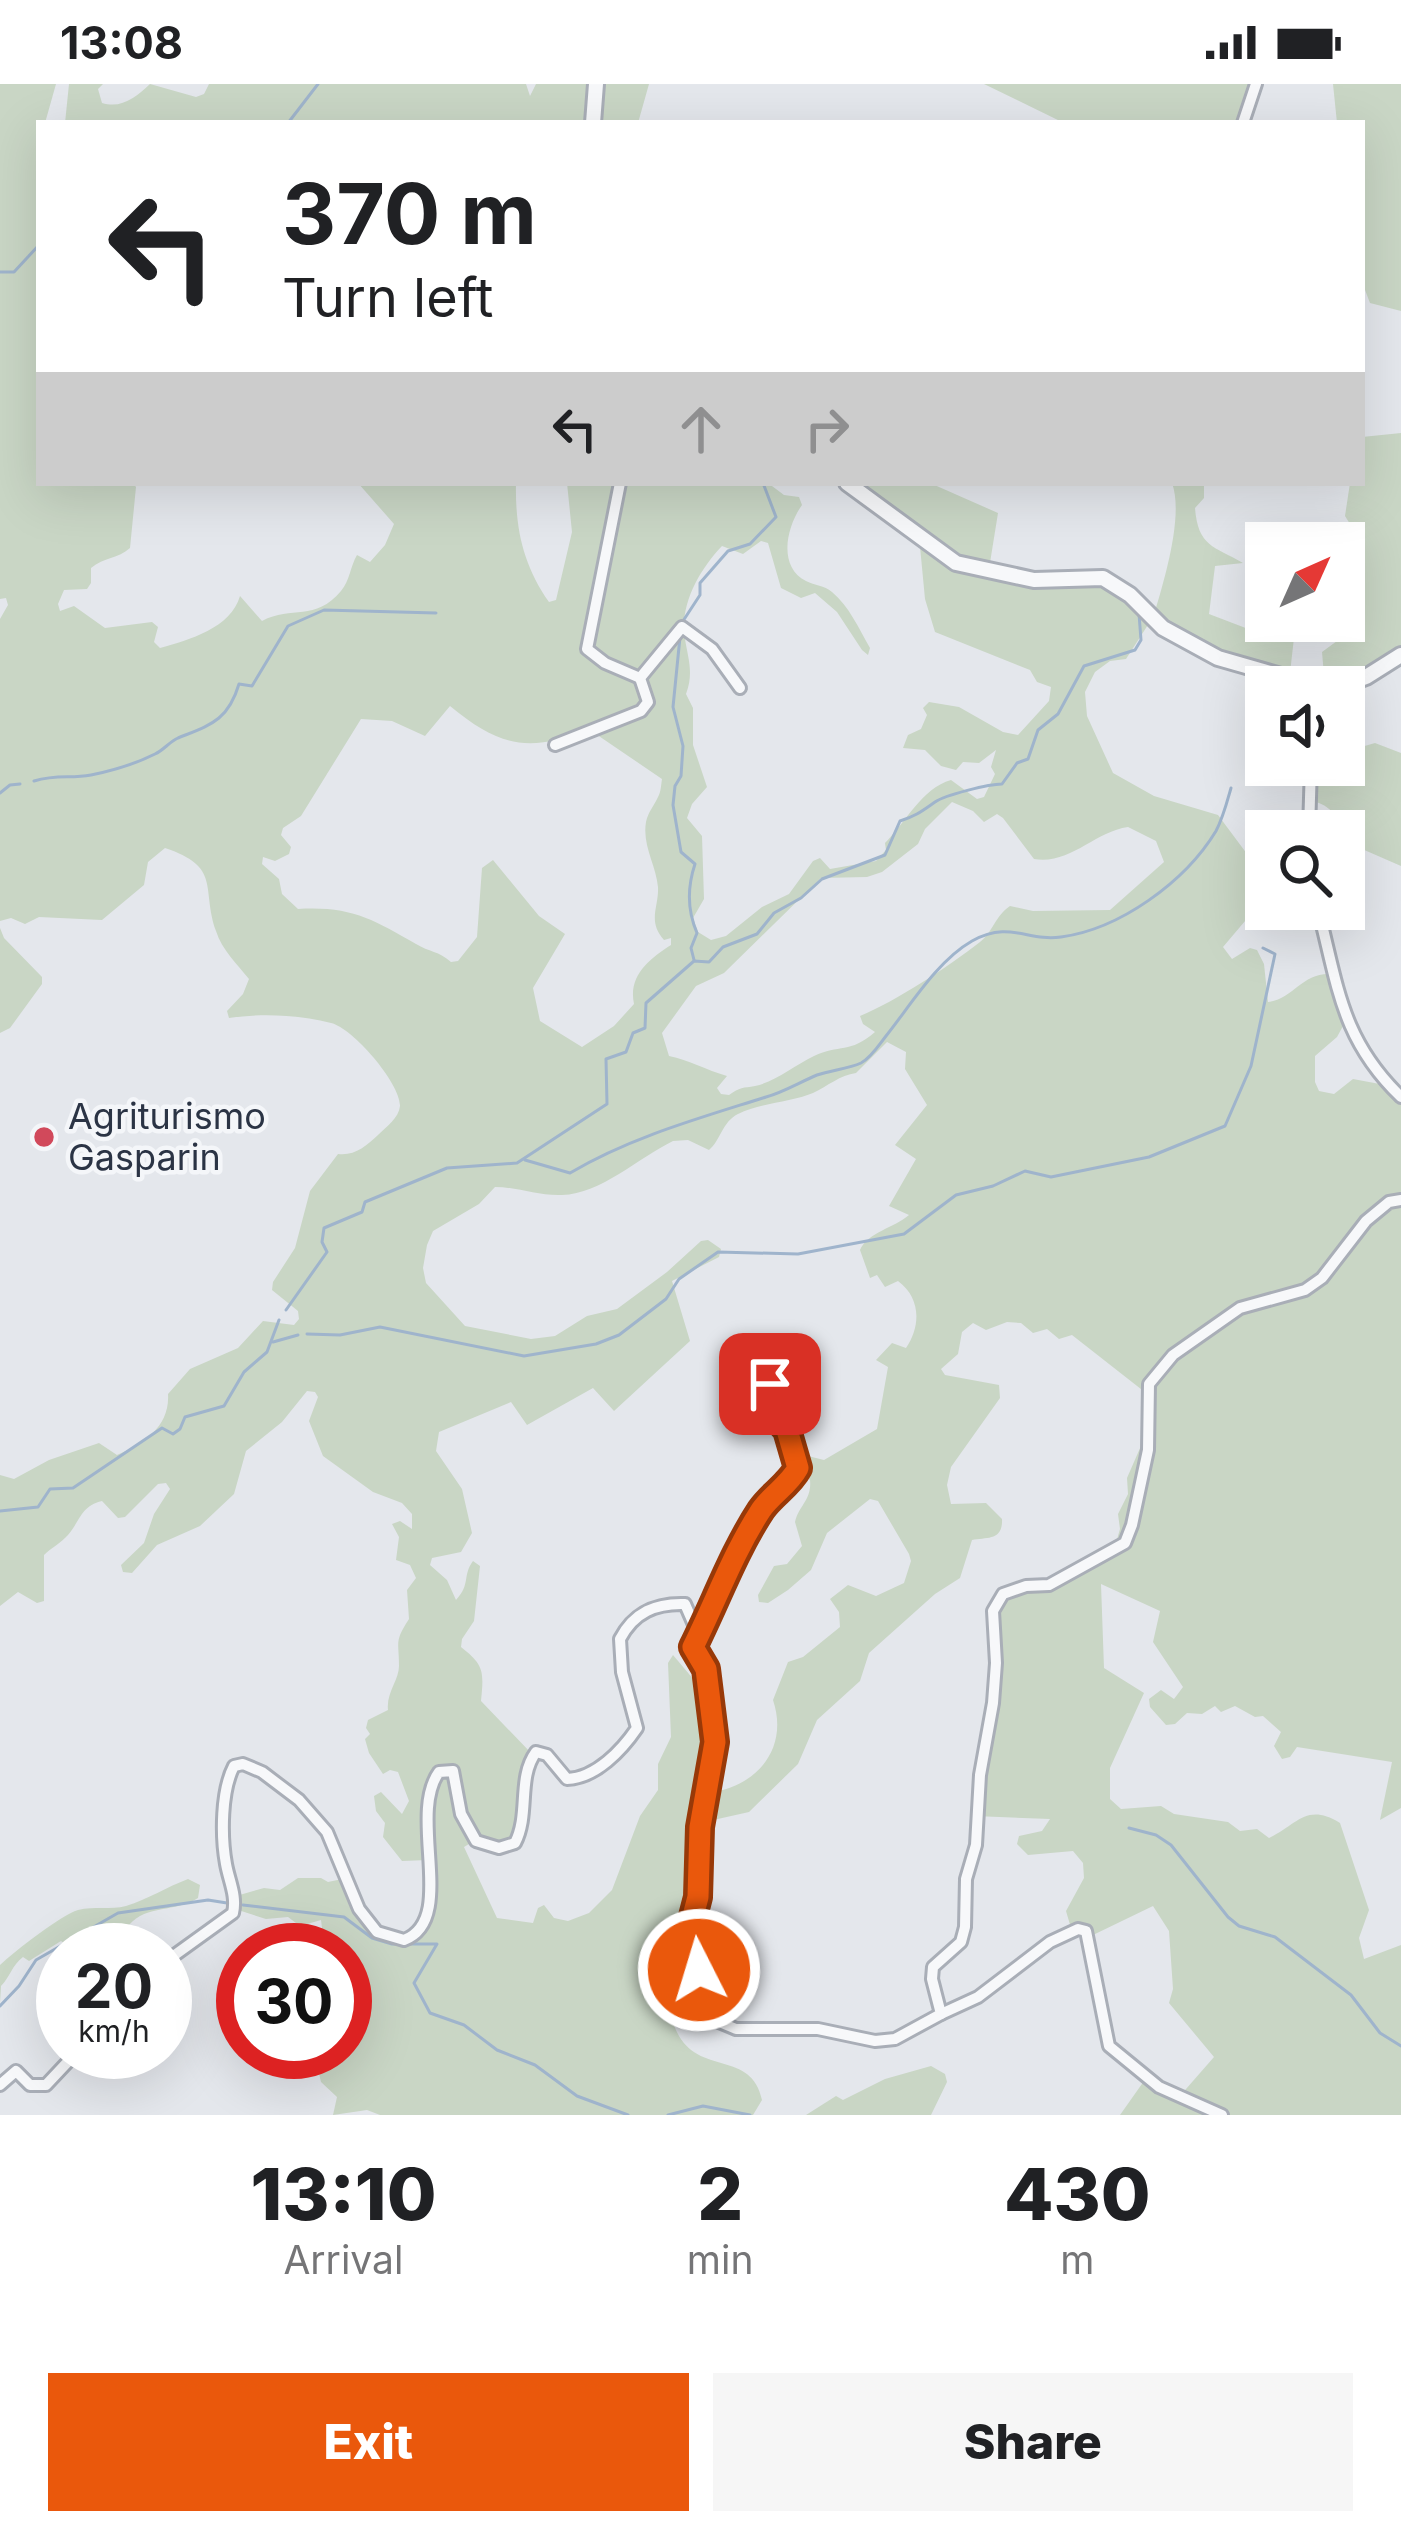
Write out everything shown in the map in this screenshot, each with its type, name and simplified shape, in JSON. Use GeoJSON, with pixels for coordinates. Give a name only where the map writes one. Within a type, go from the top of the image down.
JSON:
{"type":"FeatureCollection","features":[{"type":"Feature","properties":{"kind":"street"},"geometry":{"type":"LineString","coordinates":[[592,120],[596,84]]}},
{"type":"Feature","properties":{"kind":"street"},"geometry":{"type":"LineString","coordinates":[[1244,120],[1256,84]]}},
{"type":"Feature","properties":{"kind":"street"},"geometry":{"type":"LineString","coordinates":[[555,746],[641,711],[648,702],[640,678],[605,663],[587,649],[619,486]]}},
{"type":"Feature","properties":{"kind":"street"},"geometry":{"type":"LineString","coordinates":[[850,486],[956,563],[1034,580],[1103,578],[1117,584],[1153,620],[1188,645],[1247,666]]}},
{"type":"Feature","properties":{"kind":"street"},"geometry":{"type":"LineString","coordinates":[[640,678],[682,627],[712,650],[740,688]]}},
{"type":"Feature","properties":{"kind":"street"},"geometry":{"type":"LineString","coordinates":[[1365,676],[1401,655]]}},
{"type":"Feature","properties":{"kind":"street"},"geometry":{"type":"LineString","coordinates":[[1324,930],[1356,1044],[1401,1097]]}},
{"type":"Feature","properties":{"kind":"street"},"geometry":{"type":"LineString","coordinates":[[941,2014],[933,1966],[961,1942],[964,1928],[994,1683],[993,1612],[1003,1594],[1049,1585],[1125,1543],[1148,1450],[1149,1384],[1173,1355],[1240,1307],[1305,1290],[1322,1278],[1366,1221],[1388,1202],[1401,1200]]}},
{"type":"Feature","properties":{"kind":"street"},"geometry":{"type":"LineString","coordinates":[[693,1647],[742,1542],[764,1505],[791,1481],[798,1468],[787,1430],[763,1397],[779,1373],[794,1363]]}},
{"type":"Feature","properties":{"kind":"street"},"geometry":{"type":"LineString","coordinates":[[192,1943],[233,1913],[224,1824],[234,1766],[242,1764],[262,1772],[299,1800],[327,1832],[359,1909],[377,1932],[404,1940],[422,1930],[430,1914],[425,1822],[430,1783],[439,1772],[453,1771],[461,1814],[476,1840],[499,1848],[515,1843],[524,1825],[529,1762],[536,1752],[547,1755],[567,1779],[581,1779],[623,1748],[637,1728],[622,1672],[620,1639],[627,1625],[654,1606],[685,1604],[695,1628],[690,1640],[706,1669],[715,1742],[700,1827],[698,1897],[691,1924],[701,1992],[712,2019],[736,2029],[818,2029],[875,2041],[896,2039],[978,1997],[1050,1942],[1078,1929],[1086,1931],[1109,2046],[1160,2087],[1222,2115]]}},
{"type":"Feature","properties":{"kind":"street"},"geometry":{"type":"LineString","coordinates":[[0,2085],[16,2072],[30,2085],[46,2085],[52,2079]]}},
{"type":"Feature","properties":{"kind":"green space"},"geometry":{"type":"Polygon","coordinates":[[[0,84],[56,84],[46,120],[36,120],[36,486],[136,487],[130,548],[91,568],[87,589],[64,590],[60,611],[74,606],[105,628],[152,622],[158,627],[154,642],[160,648],[218,624],[240,596],[262,621],[322,607],[344,587],[357,555],[370,562],[385,545],[394,524],[361,486],[516,486],[522,546],[549,602],[556,600],[572,532],[567,486],[772,486],[784,495],[799,497],[802,505],[788,545],[791,566],[806,581],[838,598],[870,648],[868,655],[837,612],[815,593],[801,598],[781,588],[768,543],[761,541],[743,554],[722,546],[699,577],[685,614],[690,672],[686,694],[693,708],[693,745],[707,787],[687,818],[702,836],[704,899],[693,918],[698,932],[711,940],[726,936],[762,907],[789,894],[813,861],[820,858],[830,869],[876,861],[915,807],[941,784],[951,780],[977,799],[984,797],[995,774],[991,767],[996,750],[979,763],[963,762],[956,770],[941,766],[925,750],[903,748],[908,735],[921,729],[927,715],[923,708],[929,702],[959,707],[1003,732],[1018,735],[1049,701],[1051,687],[1037,682],[1030,670],[935,632],[925,599],[919,536],[853,486],[937,486],[998,513],[989,569],[1037,580],[1104,577],[1154,615],[1174,530],[1173,486],[1204,486],[1204,498],[1195,508],[1200,531],[1209,544],[1243,563],[1215,566],[1209,614],[1245,628],[1245,642],[1294,642],[1291,666],[1265,666],[1196,647],[1153,617],[1126,659],[1110,661],[1095,672],[1085,692],[1087,716],[1113,773],[1154,796],[1218,815],[1245,851],[1245,921],[1223,947],[1232,959],[1250,948],[1257,950],[1264,964],[1268,1002],[1312,978],[1330,974],[1349,1015],[1337,1037],[1315,1056],[1319,1091],[1334,1094],[1353,1079],[1401,1088],[1401,1808],[1380,1820],[1392,1762],[1297,1747],[1282,1759],[1274,1746],[1281,1732],[1263,1716],[1255,1717],[1235,1706],[1221,1712],[1215,1706],[1202,1714],[1187,1713],[1166,1725],[1149,1699],[1161,1690],[1174,1699],[1183,1687],[1153,1642],[1160,1611],[1101,1584],[1104,1668],[1144,1693],[1110,1768],[1110,1799],[1121,1809],[1161,1806],[1174,1814],[1228,1822],[1240,1831],[1257,1829],[1269,1838],[1310,1815],[1340,1823],[1369,1910],[1359,1938],[1364,1959],[1401,1945],[1401,2115],[1120,2115],[1144,2081],[1179,2097],[1214,2057],[1169,2003],[1173,1989],[1169,1931],[1153,1906],[1093,1935],[1083,1926],[1071,1928],[1066,1911],[1084,1878],[1083,1863],[1073,1851],[1028,1855],[1017,1844],[1019,1836],[1042,1831],[1050,1819],[974,1816],[992,1698],[994,1603],[1055,1580],[1116,1543],[1118,1514],[1128,1494],[1127,1478],[1144,1439],[1146,1393],[1072,1335],[1059,1339],[1047,1329],[1033,1333],[1021,1323],[1007,1322],[986,1330],[973,1323],[962,1332],[958,1354],[941,1369],[945,1375],[999,1385],[1000,1398],[951,1467],[947,1485],[951,1504],[986,1503],[1002,1519],[1000,1531],[972,1540],[960,1578],[869,1653],[860,1681],[817,1720],[798,1764],[749,1812],[700,1823],[690,1947],[668,1971],[668,2000],[680,2038],[691,2050],[746,2073],[756,2083],[762,2100],[753,2115],[380,2115],[367,2110],[333,2115],[337,2097],[320,2079],[372,2079],[372,1924],[375,1929],[416,1938],[428,1922],[431,1902],[428,1860],[402,1861],[383,1837],[385,1823],[376,1811],[374,1796],[381,1792],[402,1814],[409,1801],[398,1772],[383,1774],[365,1739],[370,1734],[368,1720],[388,1710],[398,1671],[399,1637],[409,1619],[407,1590],[416,1578],[410,1565],[396,1560],[399,1537],[392,1524],[400,1521],[412,1529],[412,1514],[402,1503],[373,1492],[323,1456],[309,1421],[318,1397],[307,1391],[282,1422],[246,1451],[234,1494],[200,1526],[157,1545],[132,1573],[123,1572],[121,1565],[144,1543],[170,1489],[166,1483],[158,1484],[125,1517],[118,1518],[102,1501],[95,1503],[44,1555],[44,1601],[37,1603],[18,1592],[0,1606],[0,1475],[14,1479],[49,1460],[99,1443],[117,1455],[127,1450],[160,1424],[168,1394],[190,1369],[238,1348],[263,1321],[294,1325],[298,1311],[272,1290],[295,1248],[310,1191],[338,1154],[360,1149],[392,1122],[400,1106],[398,1096],[374,1058],[340,1027],[294,1017],[229,1018],[227,1011],[249,979],[219,938],[202,871],[183,855],[165,848],[148,862],[144,885],[102,920],[39,917],[25,924],[11,918],[0,921],[0,619],[8,605],[6,598],[0,599],[0,84]],[[450,706],[425,736],[392,721],[361,719],[301,816],[283,828],[289,854],[275,861],[263,857],[262,864],[279,879],[282,894],[298,909],[360,916],[451,962],[458,961],[477,937],[482,868],[493,860],[539,916],[565,934],[533,988],[540,1021],[582,1047],[614,1026],[634,1004],[637,977],[671,945],[671,938],[664,940],[656,927],[658,887],[645,830],[662,779],[590,730],[532,743],[485,731],[450,706]],[[952,802],[925,829],[918,844],[882,872],[821,878],[724,973],[696,986],[662,1033],[669,1056],[727,1076],[717,1088],[721,1094],[762,1084],[814,1056],[866,1039],[875,1032],[860,1016],[967,952],[1010,906],[1033,911],[1110,910],[1164,862],[1156,841],[1128,827],[1071,853],[1034,859],[1003,818],[997,814],[984,822],[952,802]],[[887,1042],[856,1073],[805,1096],[738,1114],[709,1150],[688,1140],[673,1141],[605,1182],[577,1193],[553,1195],[495,1187],[479,1204],[433,1231],[423,1268],[426,1283],[465,1326],[531,1339],[555,1336],[587,1316],[617,1309],[701,1241],[721,1249],[719,1257],[672,1281],[690,1341],[614,1411],[593,1388],[527,1425],[511,1402],[439,1432],[436,1451],[462,1489],[472,1533],[461,1552],[432,1558],[430,1565],[447,1580],[456,1600],[473,1561],[480,1566],[474,1621],[461,1647],[481,1670],[481,1701],[532,1754],[523,1821],[507,1847],[479,1838],[464,1847],[497,1918],[533,1923],[544,1905],[554,1918],[568,1921],[589,1913],[612,1890],[640,1816],[658,1790],[658,1764],[671,1737],[668,1663],[673,1655],[705,1693],[704,1707],[714,1728],[709,1793],[726,1789],[755,1773],[773,1749],[777,1717],[773,1700],[788,1662],[803,1657],[840,1627],[839,1612],[830,1599],[848,1585],[876,1596],[904,1583],[909,1554],[878,1501],[870,1499],[827,1533],[811,1570],[788,1590],[768,1603],[759,1602],[758,1595],[774,1566],[787,1564],[802,1546],[795,1522],[810,1487],[810,1480],[799,1469],[804,1455],[824,1460],[877,1429],[888,1367],[876,1360],[892,1343],[906,1348],[914,1331],[915,1304],[906,1288],[898,1281],[885,1287],[877,1275],[870,1278],[860,1250],[869,1239],[909,1215],[889,1206],[916,1159],[895,1145],[927,1105],[905,1069],[906,1052],[887,1042]]]}},
{"type":"Feature","properties":{"kind":"green space"},"geometry":{"type":"Polygon","coordinates":[[[69,84],[103,84],[98,89],[102,103],[116,104],[150,84],[196,97],[209,84],[526,84],[530,96],[536,84],[649,84],[639,120],[65,120],[69,84]]]}},
{"type":"Feature","properties":{"kind":"green space"},"geometry":{"type":"Polygon","coordinates":[[[984,84],[1254,84],[1240,120],[1058,120],[984,84]]]}},
{"type":"Feature","properties":{"kind":"green space"},"geometry":{"type":"Polygon","coordinates":[[[1333,84],[1401,84],[1401,311],[1370,303],[1365,290],[1365,120],[1337,120],[1333,84]]]}},
{"type":"Feature","properties":{"kind":"green space"},"geometry":{"type":"Polygon","coordinates":[[[1401,433],[1401,657],[1365,671],[1365,666],[1323,666],[1322,652],[1336,642],[1365,642],[1365,522],[1349,522],[1345,516],[1350,486],[1365,486],[1365,437],[1401,433]]]}},
{"type":"Feature","properties":{"kind":"green space"},"geometry":{"type":"Polygon","coordinates":[[[1375,743],[1401,753],[1401,866],[1365,850],[1365,810],[1330,810],[1314,801],[1313,786],[1365,786],[1365,746],[1375,743]]]}},
{"type":"Feature","properties":{"kind":"green space"},"geometry":{"type":"Polygon","coordinates":[[[0,928],[42,977],[42,984],[10,1028],[0,1033],[0,928]]]}},
{"type":"Feature","properties":{"kind":"green space"},"geometry":{"type":"Polygon","coordinates":[[[298,1878],[328,1882],[347,1878],[372,1923],[296,1923],[288,1917],[266,1919],[235,1909],[236,1896],[264,1888],[280,1890],[298,1878]]]}},
{"type":"Feature","properties":{"kind":"green space"},"geometry":{"type":"Polygon","coordinates":[[[188,1879],[200,1885],[198,1898],[144,1914],[131,1923],[55,1923],[78,1910],[126,1906],[188,1879]]]}},
{"type":"Feature","properties":{"kind":"green space"},"geometry":{"type":"Polygon","coordinates":[[[36,1936],[36,1957],[19,1960],[1,1986],[0,2003],[0,1965],[36,1936]]]}},
{"type":"Feature","properties":{"kind":"green space"},"geometry":{"type":"Polygon","coordinates":[[[931,2066],[945,2074],[947,2082],[931,2115],[806,2115],[836,2096],[843,2100],[885,2079],[931,2066]]]}},
{"type":"Feature","properties":{"kind":"waterway"},"geometry":{"type":"LineString","coordinates":[[290,120],[318,84]]}},
{"type":"Feature","properties":{"kind":"waterway"},"geometry":{"type":"LineString","coordinates":[[0,272],[14,272],[36,248]]}},
{"type":"Feature","properties":{"kind":"waterway"},"geometry":{"type":"LineString","coordinates":[[683,621],[700,595],[700,583],[728,551],[750,544],[776,517],[764,486]]}},
{"type":"Feature","properties":{"kind":"waterway"},"geometry":{"type":"LineString","coordinates":[[34,781],[124,766],[208,725],[223,714],[239,684],[252,686],[288,626],[324,610],[436,613]]}},
{"type":"Feature","properties":{"kind":"waterway"},"geometry":{"type":"LineString","coordinates":[[286,1310],[327,1252],[322,1242],[324,1228],[362,1212],[365,1202],[447,1168],[517,1163],[607,1104],[606,1059],[626,1052],[633,1033],[645,1028],[646,1003],[694,961],[709,962],[723,947],[757,934],[774,913],[822,879],[885,855],[900,821],[948,796],[1002,784],[1017,763],[1028,759],[1038,730],[1058,714],[1084,666],[1135,650],[1141,640],[1139,614]]}},
{"type":"Feature","properties":{"kind":"waterway"},"geometry":{"type":"LineString","coordinates":[[680,637],[673,707],[683,746],[673,805],[681,852],[695,864],[689,899],[697,933],[691,948],[694,960]]}},
{"type":"Feature","properties":{"kind":"waterway"},"geometry":{"type":"LineString","coordinates":[[0,793],[20,784]]}},
{"type":"Feature","properties":{"kind":"waterway"},"geometry":{"type":"LineString","coordinates":[[525,1160],[570,1173],[641,1139],[861,1063],[936,972],[972,941],[997,932],[1049,938],[1083,932],[1149,900],[1203,850],[1218,826],[1231,788]]}},
{"type":"Feature","properties":{"kind":"waterway"},"geometry":{"type":"LineString","coordinates":[[307,1334],[340,1335],[380,1327],[524,1356],[596,1344],[619,1335],[666,1299],[679,1279],[718,1252],[798,1254],[904,1234],[956,1195],[993,1186],[1025,1171],[1051,1177],[1149,1157],[1225,1126],[1251,1066],[1275,954],[1263,948]]}},
{"type":"Feature","properties":{"kind":"waterway"},"geometry":{"type":"LineString","coordinates":[[0,1511],[38,1507],[50,1489],[73,1488],[162,1428],[173,1434],[185,1417],[224,1406],[244,1372],[267,1352],[279,1320]]}},
{"type":"Feature","properties":{"kind":"waterway"},"geometry":{"type":"LineString","coordinates":[[273,1342],[298,1335]]}},
{"type":"Feature","properties":{"kind":"waterway"},"geometry":{"type":"LineString","coordinates":[[1129,1828],[1156,1835],[1171,1845],[1228,1917],[1239,1926],[1275,1937],[1351,1995],[1380,2033],[1401,2046]]}},
{"type":"Feature","properties":{"kind":"waterway"},"geometry":{"type":"LineString","coordinates":[[0,2006],[36,1960],[118,1913],[208,1900],[227,1903]]}},
{"type":"Feature","properties":{"kind":"waterway"},"geometry":{"type":"LineString","coordinates":[[243,1905],[344,1917],[372,1938],[392,1944],[437,1944],[414,1983],[430,2013],[464,2025],[497,2050],[535,2065],[577,2096],[628,2115]]}},
{"type":"Feature","properties":{"kind":"waterway"},"geometry":{"type":"LineString","coordinates":[[668,2115],[703,2106],[750,2115]]}},
{"type":"Feature","properties":{"kind":"place","name":"Agriturismo Gasparin"},"geometry":{"type":"Point","coordinates":[44,1137]}},
{"type":"Feature","properties":{"kind":"route"},"geometry":{"type":"LineString","coordinates":[[699,1970],[691,1924],[698,1897],[700,1827],[715,1742],[706,1669],[693,1647],[742,1542],[764,1505],[791,1481],[798,1468],[787,1430],[763,1397],[770,1384]]}}]}
